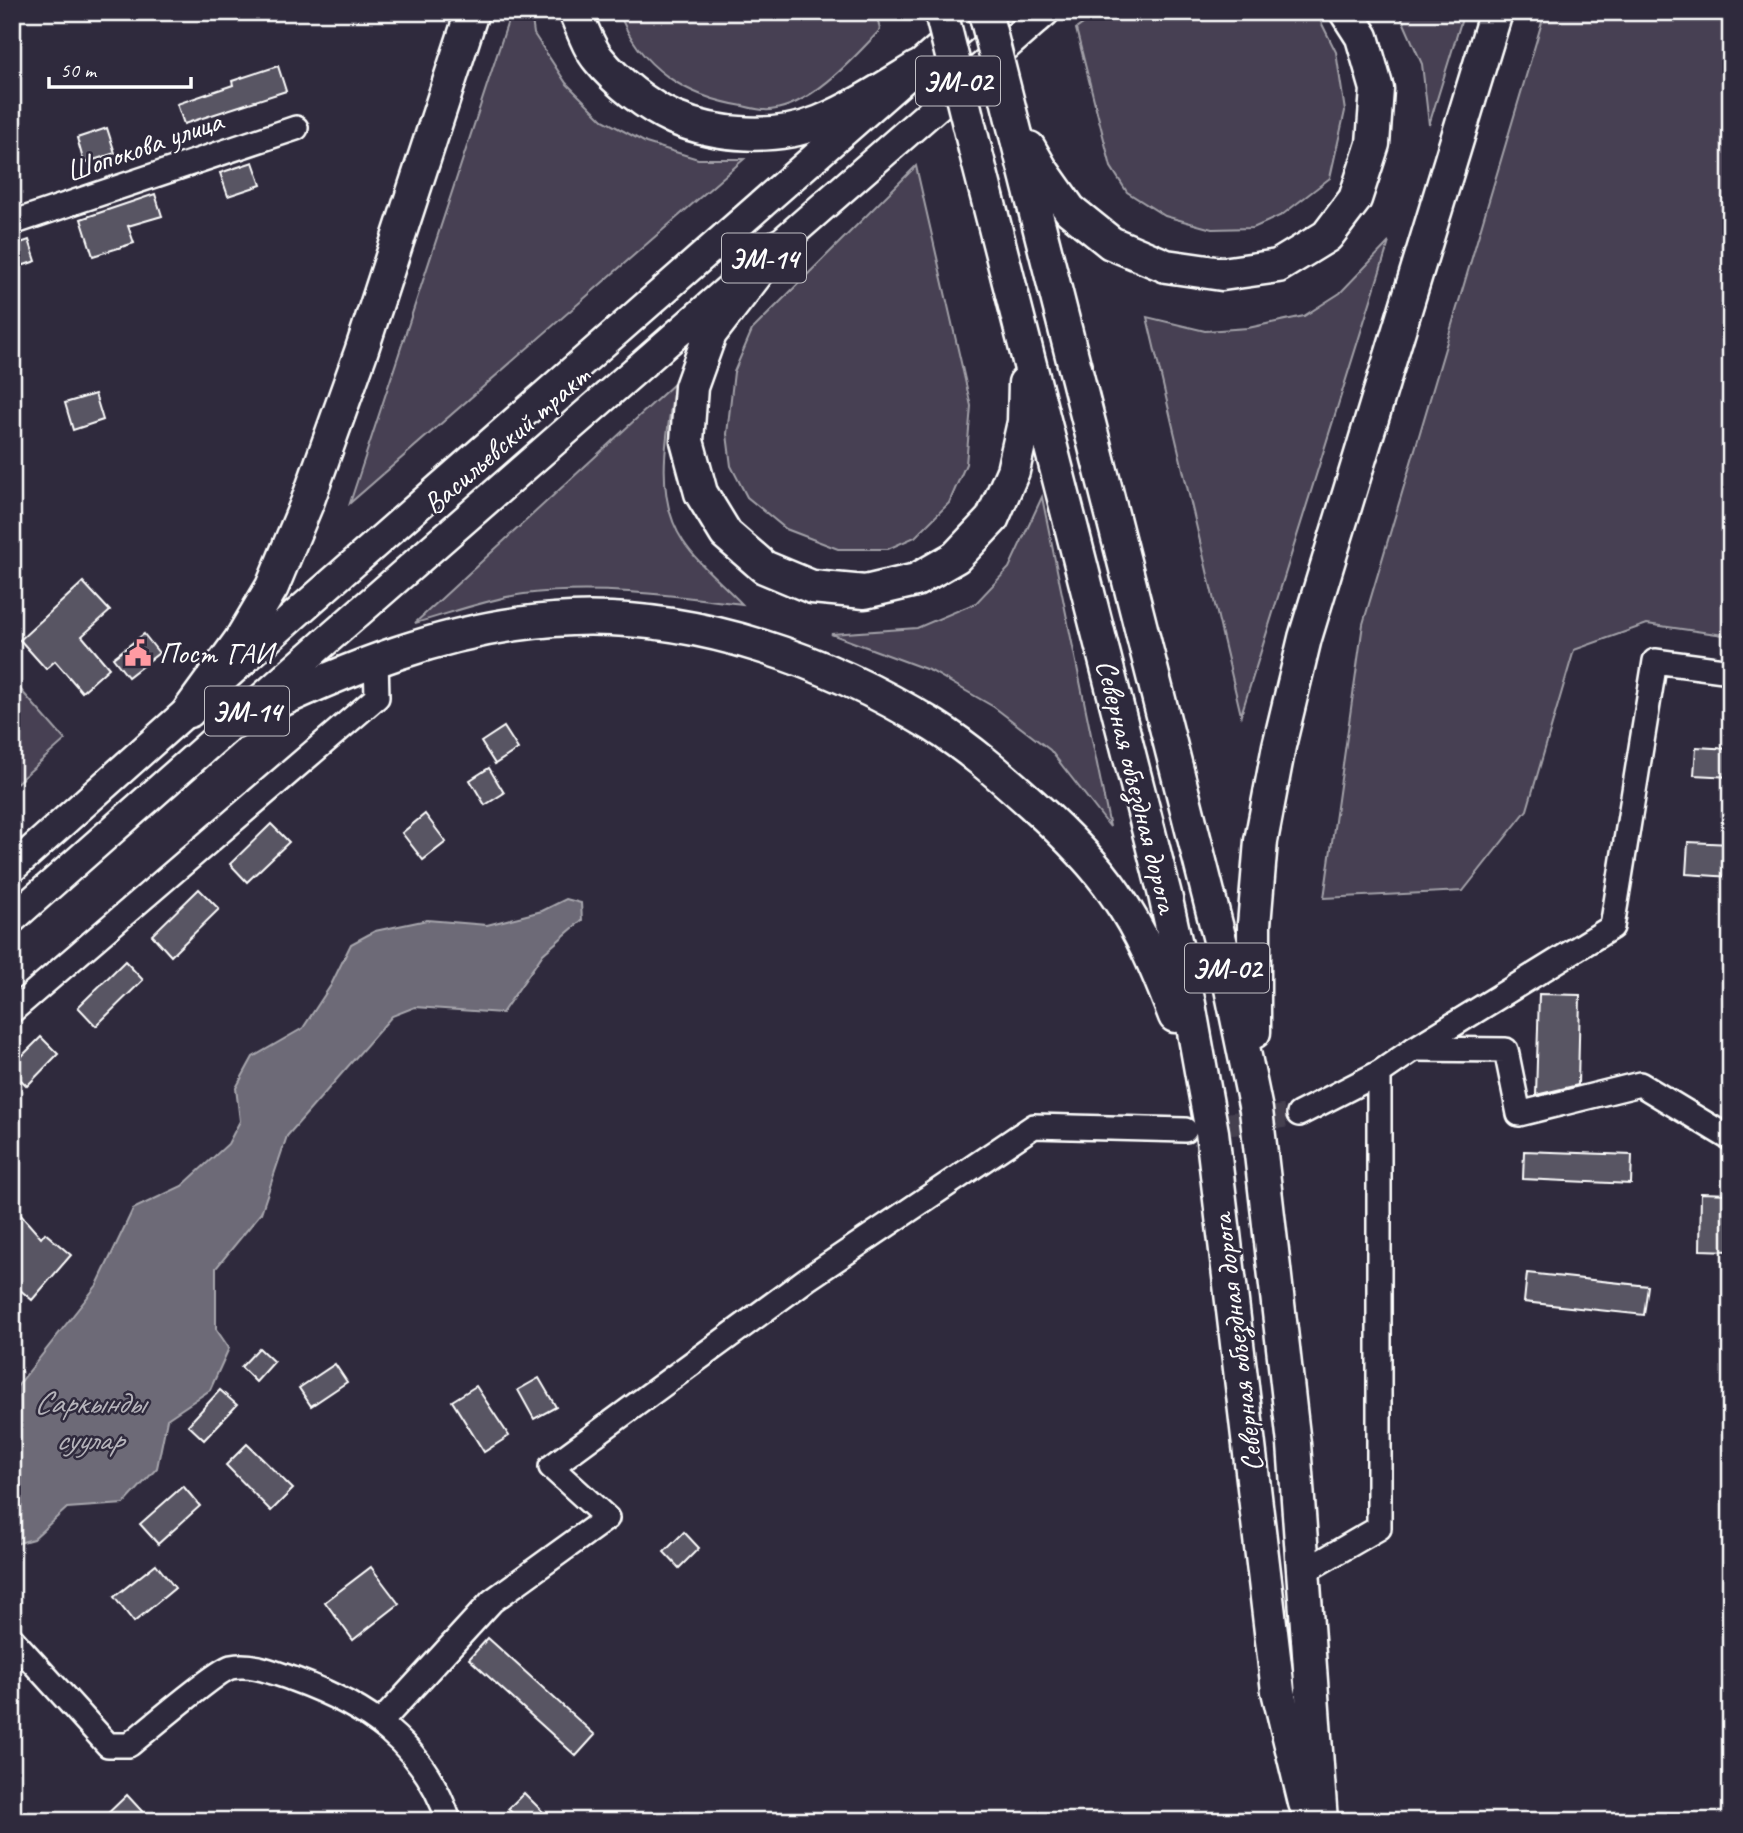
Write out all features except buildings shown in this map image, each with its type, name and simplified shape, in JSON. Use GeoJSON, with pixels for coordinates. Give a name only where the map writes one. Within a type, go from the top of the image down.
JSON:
{"type":"FeatureCollection","features":[{"type":"Feature","properties":{"kind":"highway"},"geometry":{"type":"LineString","coordinates":[[190,711],[240,641],[272,587],[307,503],[366,339],[472,12]]}},
{"type":"Feature","properties":{"kind":"highway"},"geometry":{"type":"LineString","coordinates":[[575,12],[598,58],[634,93],[674,118],[722,132],[771,134],[818,124],[863,102],[918,68]]}},
{"type":"Feature","properties":{"kind":"highway","name":"Северная объездная дорога"},"geometry":{"type":"LineString","coordinates":[[941,12],[1165,895],[1189,1004],[1199,1131],[1278,1691],[1309,1821]]}},
{"type":"Feature","properties":{"kind":"highway","name":"Северная объездная дорога"},"geometry":{"type":"LineString","coordinates":[[983,12],[1226,964],[1256,1110],[1294,1444],[1321,1821]]}},
{"type":"Feature","properties":{"kind":"highway"},"geometry":{"type":"LineString","coordinates":[[1013,125],[1070,210],[1111,243],[1166,266],[1222,274],[1278,266],[1326,236],[1355,199],[1373,144],[1377,89],[1362,37],[1346,12]]}},
{"type":"Feature","properties":{"kind":"highway"},"geometry":{"type":"LineString","coordinates":[[1256,1110],[1254,925],[1261,841],[1279,746],[1305,638],[1496,12]]}},
{"type":"Feature","properties":{"kind":"highway"},"geometry":{"type":"LineString","coordinates":[[778,246],[710,334],[691,387],[687,442],[701,494],[726,534],[764,567],[811,587],[865,592],[916,580],[956,557],[992,519],[1013,471],[1024,422],[1025,374],[1018,315]]}},
{"type":"Feature","properties":{"kind":"highway"},"geometry":{"type":"LineString","coordinates":[[233,723],[300,690],[423,643],[494,628],[571,619],[637,621],[711,633],[790,655],[864,686],[936,727],[996,772],[1062,831],[1115,893],[1156,964],[1184,1038],[1199,1131]]}},
{"type":"Feature","properties":{"kind":"main road","name":"Васильевский тракт"},"geometry":{"type":"LineString","coordinates":[[12,868],[287,622],[983,12]]}},
{"type":"Feature","properties":{"kind":"main road","name":"Васильевский тракт"},"geometry":{"type":"LineString","coordinates":[[12,919],[1045,12]]}},
{"type":"Feature","properties":{"kind":"main road"},"geometry":{"type":"LineString","coordinates":[[287,622],[315,651]]}},
{"type":"Feature","properties":{"kind":"street","name":"Шопокова улица"},"geometry":{"type":"LineString","coordinates":[[12,223],[296,128]]}},
{"type":"Feature","properties":{"kind":"street"},"geometry":{"type":"LineString","coordinates":[[12,1011],[377,696],[376,660]]}},
{"type":"Feature","properties":{"kind":"street"},"geometry":{"type":"LineString","coordinates":[[1299,1114],[1379,1073],[1612,927],[1655,661],[1731,671]]}},
{"type":"Feature","properties":{"kind":"street"},"geometry":{"type":"LineString","coordinates":[[1414,1049],[1506,1050],[1520,1114],[1640,1084],[1731,1139]]}},
{"type":"Feature","properties":{"kind":"street"},"geometry":{"type":"LineString","coordinates":[[1303,1572],[1379,1528],[1379,1073]]}},
{"type":"Feature","properties":{"kind":"street"},"geometry":{"type":"LineString","coordinates":[[380,1723],[492,1601],[607,1518],[551,1466],[807,1279],[1034,1126],[1199,1131]]}},
{"type":"Feature","properties":{"kind":"street"},"geometry":{"type":"LineString","coordinates":[[12,1639],[108,1745],[129,1745],[228,1668],[254,1665],[330,1693],[380,1723],[417,1759],[439,1792],[449,1821]]}},
{"type":"Feature","properties":{"kind":"shaded area"},"geometry":{"type":"Polygon","coordinates":[[[511,12],[531,12],[534,34],[566,83],[603,120],[646,143],[698,159],[744,159],[350,503],[511,12]]]}},
{"type":"Feature","properties":{"kind":"shaded area"},"geometry":{"type":"Polygon","coordinates":[[[619,12],[876,12],[880,30],[816,91],[785,107],[764,110],[722,102],[684,87],[668,77],[639,49],[619,12]]]}},
{"type":"Feature","properties":{"kind":"shaded area"},"geometry":{"type":"Polygon","coordinates":[[[1100,12],[1312,12],[1319,18],[1336,52],[1345,111],[1330,178],[1282,215],[1253,228],[1212,229],[1165,216],[1127,192],[1111,167],[1076,29],[1100,12]]]}},
{"type":"Feature","properties":{"kind":"shaded area"},"geometry":{"type":"Polygon","coordinates":[[[1399,12],[1464,12],[1429,125],[1422,64],[1399,12]]]}},
{"type":"Feature","properties":{"kind":"shaded area"},"geometry":{"type":"Polygon","coordinates":[[[1545,12],[1731,12],[1731,636],[1647,624],[1574,650],[1527,810],[1463,891],[1324,898],[1363,624],[1545,12]]]}},
{"type":"Feature","properties":{"kind":"shaded area"},"geometry":{"type":"Polygon","coordinates":[[[916,166],[971,406],[966,464],[949,503],[915,537],[888,549],[838,549],[786,529],[747,497],[731,466],[727,434],[734,372],[752,330],[916,166]]]}},
{"type":"Feature","properties":{"kind":"shaded area"},"geometry":{"type":"Polygon","coordinates":[[[1389,242],[1241,715],[1147,317],[1205,331],[1248,328],[1304,316],[1340,293],[1389,242]]]}},
{"type":"Feature","properties":{"kind":"shaded area"},"geometry":{"type":"Polygon","coordinates":[[[675,383],[666,443],[665,484],[668,504],[683,541],[696,558],[742,604],[633,592],[551,591],[498,599],[415,623],[675,383]]]}},
{"type":"Feature","properties":{"kind":"shaded area"},"geometry":{"type":"Polygon","coordinates":[[[1042,497],[1110,827],[1050,750],[994,707],[931,671],[831,634],[917,628],[976,603],[1009,568],[1042,497]]]}},
{"type":"Feature","properties":{"kind":"shaded area"},"geometry":{"type":"Polygon","coordinates":[[[12,680],[65,740],[12,787],[12,680]]]}},
{"type":"Feature","properties":{"kind":"water","name":"Саркынды суулар"},"geometry":{"type":"Polygon","coordinates":[[[566,899],[581,903],[582,920],[543,954],[502,1013],[415,1007],[392,1016],[287,1136],[261,1213],[216,1268],[216,1329],[229,1348],[210,1390],[167,1419],[157,1468],[124,1504],[67,1508],[33,1539],[12,1545],[12,1393],[97,1285],[133,1209],[182,1186],[228,1144],[240,1121],[236,1088],[253,1057],[303,1028],[331,985],[351,944],[375,931],[427,920],[487,925],[542,911],[566,899]]]}},
{"type":"Feature","properties":{"kind":"tunnel"},"geometry":{"type":"LineString","coordinates":[[1195,1129],[1299,1114]]}},
{"type":"Feature","properties":{"kind":"place","name":"Пост ГАИ"},"geometry":{"type":"Point","coordinates":[138,653]}}]}
